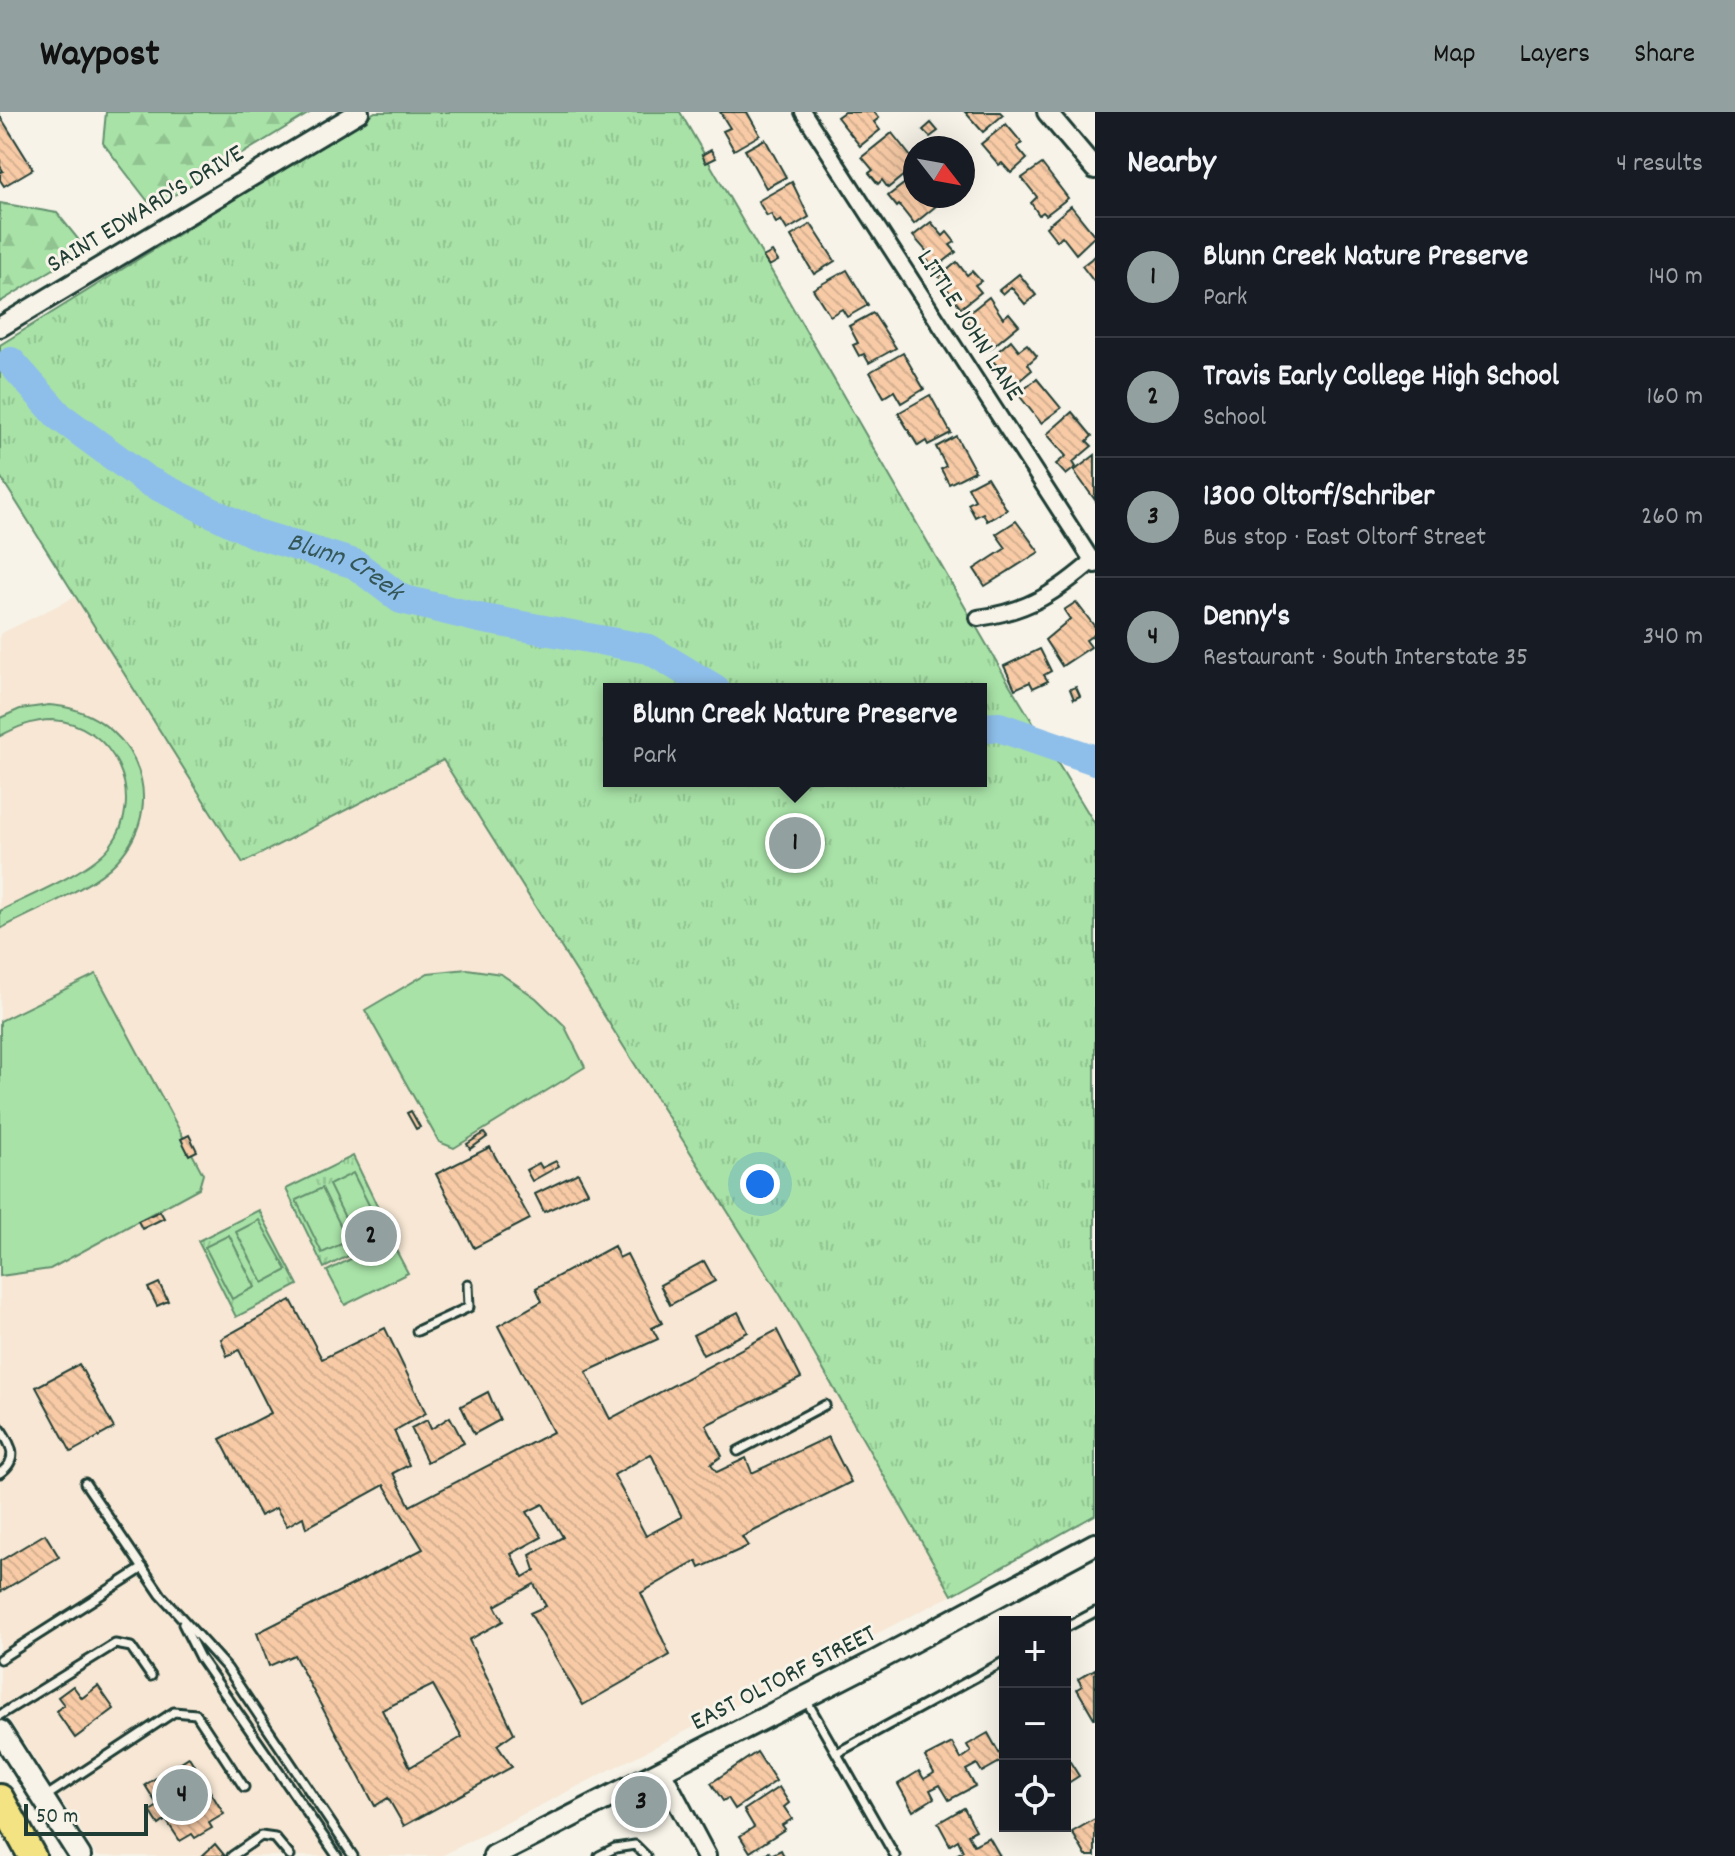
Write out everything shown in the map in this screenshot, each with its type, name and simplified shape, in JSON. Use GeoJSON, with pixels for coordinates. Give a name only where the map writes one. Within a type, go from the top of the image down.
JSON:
{"type":"FeatureCollection","features":[{"type":"Feature","properties":{"kind":"highway"},"geometry":{"type":"LineString","coordinates":[[0,1798],[32,1856]]}},
{"type":"Feature","properties":{"kind":"main road","name":"EAST OLTORF STREET"},"geometry":{"type":"LineString","coordinates":[[494,1856],[1094,1546]]}},
{"type":"Feature","properties":{"kind":"main road"},"geometry":{"type":"LineString","coordinates":[[0,1731],[80,1856]]}},
{"type":"Feature","properties":{"kind":"street","name":"SAINT EDWARD'S DRIVE"},"geometry":{"type":"LineString","coordinates":[[0,327],[359,112]]}},
{"type":"Feature","properties":{"kind":"street","name":"LITTLE JOHN LANE"},"geometry":{"type":"LineString","coordinates":[[803,112],[1094,562]]}},
{"type":"Feature","properties":{"kind":"street"},"geometry":{"type":"LineString","coordinates":[[1047,112],[1095,169]]}},
{"type":"Feature","properties":{"kind":"street"},"geometry":{"type":"LineString","coordinates":[[978,618],[1030,606],[1056,592],[1094,562]]}},
{"type":"Feature","properties":{"kind":"street"},"geometry":{"type":"LineString","coordinates":[[661,1771],[706,1856]]}},
{"type":"Feature","properties":{"kind":"lane"},"geometry":{"type":"LineString","coordinates":[[417,1331],[469,1307],[468,1284]]}},
{"type":"Feature","properties":{"kind":"lane"},"geometry":{"type":"LineString","coordinates":[[738,1451],[825,1405]]}},
{"type":"Feature","properties":{"kind":"lane"},"geometry":{"type":"LineString","coordinates":[[0,1428],[12,1445],[14,1456],[9,1467],[0,1473]]}},
{"type":"Feature","properties":{"kind":"lane"},"geometry":{"type":"LineString","coordinates":[[85,1483],[178,1615],[227,1668],[353,1856]]}},
{"type":"Feature","properties":{"kind":"lane"},"geometry":{"type":"LineString","coordinates":[[0,1659],[143,1568]]}},
{"type":"Feature","properties":{"kind":"lane"},"geometry":{"type":"LineString","coordinates":[[1071,1625],[1095,1612]]}},
{"type":"Feature","properties":{"kind":"lane"},"geometry":{"type":"LineString","coordinates":[[178,1615],[200,1658],[337,1856]]}},
{"type":"Feature","properties":{"kind":"lane"},"geometry":{"type":"LineString","coordinates":[[0,1715],[115,1644],[131,1647],[151,1676]]}},
{"type":"Feature","properties":{"kind":"lane"},"geometry":{"type":"LineString","coordinates":[[837,1753],[999,1664]]}},
{"type":"Feature","properties":{"kind":"lane"},"geometry":{"type":"LineString","coordinates":[[804,1698],[895,1856]]}},
{"type":"Feature","properties":{"kind":"lane"},"geometry":{"type":"LineString","coordinates":[[43,1799],[174,1712],[196,1714],[244,1787]]}},
{"type":"Feature","properties":{"kind":"lane"},"geometry":{"type":"LineString","coordinates":[[232,1856],[261,1836],[275,1838],[290,1856]]}},
{"type":"Feature","properties":{"kind":"lane"},"geometry":{"type":"LineString","coordinates":[[599,1856],[615,1848],[635,1845],[646,1856]]}},
{"type":"Feature","properties":{"kind":"shaded area"},"geometry":{"type":"Polygon","coordinates":[[[75,597],[243,863],[443,760],[781,1296],[952,1595],[441,1856],[97,1856],[0,1705],[0,634],[75,597]]]}},
{"type":"Feature","properties":{"kind":"green space"},"geometry":{"type":"Polygon","coordinates":[[[106,112],[311,112],[153,208],[103,143],[106,112]]]}},
{"type":"Feature","properties":{"kind":"green space"},"geometry":{"type":"Polygon","coordinates":[[[375,112],[680,112],[1011,687],[1095,824],[1095,1515],[952,1595],[781,1296],[443,760],[243,863],[0,476],[0,345],[375,112]]]}},
{"type":"Feature","properties":{"kind":"green space"},"geometry":{"type":"Polygon","coordinates":[[[0,203],[57,213],[86,249],[0,302],[0,203]]]}},
{"type":"Feature","properties":{"kind":"green space"},"geometry":{"type":"Polygon","coordinates":[[[49,705],[77,711],[102,723],[121,740],[135,761],[142,785],[142,811],[134,836],[106,871],[78,890],[0,929],[0,911],[74,874],[101,856],[121,827],[126,806],[125,785],[118,766],[108,748],[93,734],[74,724],[52,720],[25,725],[0,736],[0,718],[20,709],[49,705]]]}},
{"type":"Feature","properties":{"kind":"green space"},"geometry":{"type":"Polygon","coordinates":[[[467,969],[501,974],[536,998],[564,1025],[585,1067],[454,1148],[439,1142],[365,1010],[428,973],[467,969]]]}},
{"type":"Feature","properties":{"kind":"green space"},"geometry":{"type":"Polygon","coordinates":[[[96,974],[203,1174],[199,1188],[50,1269],[0,1276],[0,1021],[96,974]]]}},
{"type":"Feature","properties":{"kind":"green space"},"geometry":{"type":"Polygon","coordinates":[[[353,1156],[391,1235],[324,1268],[286,1189],[353,1156]]]}},
{"type":"Feature","properties":{"kind":"green space"},"geometry":{"type":"Polygon","coordinates":[[[353,1173],[379,1225],[355,1238],[329,1185],[353,1173]]]}},
{"type":"Feature","properties":{"kind":"green space"},"geometry":{"type":"Polygon","coordinates":[[[322,1188],[348,1241],[322,1253],[296,1200],[322,1188]]]}},
{"type":"Feature","properties":{"kind":"green space"},"geometry":{"type":"Polygon","coordinates":[[[259,1210],[298,1285],[236,1317],[198,1241],[259,1210]]]}},
{"type":"Feature","properties":{"kind":"green space"},"geometry":{"type":"Polygon","coordinates":[[[259,1220],[287,1270],[263,1283],[236,1232],[259,1220]]]}},
{"type":"Feature","properties":{"kind":"green space"},"geometry":{"type":"Polygon","coordinates":[[[229,1235],[255,1287],[232,1299],[205,1247],[229,1235]]]}},
{"type":"Feature","properties":{"kind":"green space"},"geometry":{"type":"Polygon","coordinates":[[[390,1239],[408,1273],[345,1305],[327,1271],[390,1239]]]}},
{"type":"Feature","properties":{"kind":"building"},"geometry":{"type":"Polygon","coordinates":[[[720,112],[747,112],[760,135],[734,150],[723,131],[730,128],[720,112]]]}},
{"type":"Feature","properties":{"kind":"building"},"geometry":{"type":"Polygon","coordinates":[[[844,112],[874,112],[879,118],[874,122],[880,130],[860,146],[837,117],[844,112]]]}},
{"type":"Feature","properties":{"kind":"building"},"geometry":{"type":"Polygon","coordinates":[[[965,112],[1000,112],[1003,115],[983,132],[965,112]]]}},
{"type":"Feature","properties":{"kind":"building"},"geometry":{"type":"Polygon","coordinates":[[[0,116],[33,169],[4,186],[0,180],[0,172],[3,171],[0,166],[0,116]]]}},
{"type":"Feature","properties":{"kind":"building"},"geometry":{"type":"Polygon","coordinates":[[[931,123],[938,131],[929,136],[923,130],[931,123]]]}},
{"type":"Feature","properties":{"kind":"building"},"geometry":{"type":"Polygon","coordinates":[[[1006,124],[1022,143],[1017,147],[1027,159],[1011,173],[1002,163],[999,165],[981,144],[1006,124]]]}},
{"type":"Feature","properties":{"kind":"building"},"geometry":{"type":"Polygon","coordinates":[[[892,133],[903,147],[903,176],[888,188],[882,180],[878,184],[869,173],[873,170],[862,157],[892,133]]]}},
{"type":"Feature","properties":{"kind":"building"},"geometry":{"type":"Polygon","coordinates":[[[765,139],[786,177],[766,188],[745,150],[765,139]]]}},
{"type":"Feature","properties":{"kind":"building"},"geometry":{"type":"Polygon","coordinates":[[[711,150],[716,158],[706,163],[702,155],[711,150]]]}},
{"type":"Feature","properties":{"kind":"building"},"geometry":{"type":"Polygon","coordinates":[[[1042,164],[1068,198],[1046,215],[1043,212],[1039,215],[1031,203],[1037,197],[1022,178],[1042,164]]]}},
{"type":"Feature","properties":{"kind":"building"},"geometry":{"type":"Polygon","coordinates":[[[792,182],[809,217],[787,230],[781,220],[776,223],[771,214],[767,216],[758,201],[792,182]]]}},
{"type":"Feature","properties":{"kind":"building"},"geometry":{"type":"Polygon","coordinates":[[[903,185],[903,208],[934,208],[914,224],[888,196],[903,185]]]}},
{"type":"Feature","properties":{"kind":"building"},"geometry":{"type":"Polygon","coordinates":[[[1071,206],[1095,236],[1076,254],[1062,236],[1057,241],[1046,227],[1071,206]]]}},
{"type":"Feature","properties":{"kind":"building"},"geometry":{"type":"Polygon","coordinates":[[[931,222],[943,236],[947,232],[955,242],[950,245],[956,252],[934,269],[924,256],[928,253],[913,236],[931,222]]]}},
{"type":"Feature","properties":{"kind":"building"},"geometry":{"type":"Polygon","coordinates":[[[811,224],[835,261],[814,274],[791,236],[811,224]]]}},
{"type":"Feature","properties":{"kind":"building"},"geometry":{"type":"Polygon","coordinates":[[[772,252],[778,261],[769,266],[763,257],[772,252]]]}},
{"type":"Feature","properties":{"kind":"building"},"geometry":{"type":"Polygon","coordinates":[[[1095,256],[1095,283],[1082,266],[1095,256]]]}},
{"type":"Feature","properties":{"kind":"building"},"geometry":{"type":"Polygon","coordinates":[[[957,262],[967,275],[972,271],[981,281],[975,285],[981,292],[961,308],[939,277],[957,262]]]}},
{"type":"Feature","properties":{"kind":"building"},"geometry":{"type":"Polygon","coordinates":[[[847,270],[868,305],[847,317],[842,309],[830,316],[813,289],[847,270]]]}},
{"type":"Feature","properties":{"kind":"building"},"geometry":{"type":"Polygon","coordinates":[[[1019,274],[1036,295],[1025,304],[1011,287],[1003,294],[999,290],[1019,274]]]}},
{"type":"Feature","properties":{"kind":"building"},"geometry":{"type":"Polygon","coordinates":[[[989,297],[1003,318],[1009,313],[1019,325],[990,349],[964,317],[989,297]]]}},
{"type":"Feature","properties":{"kind":"building"},"geometry":{"type":"Polygon","coordinates":[[[873,313],[896,348],[869,363],[864,354],[859,356],[853,345],[858,343],[849,326],[873,313]]]}},
{"type":"Feature","properties":{"kind":"building"},"geometry":{"type":"Polygon","coordinates":[[[1011,340],[1019,350],[1027,344],[1037,356],[1028,364],[1032,370],[1014,385],[990,358],[1011,340]]]}},
{"type":"Feature","properties":{"kind":"building"},"geometry":{"type":"Polygon","coordinates":[[[903,353],[924,389],[901,403],[894,391],[884,397],[870,372],[903,353]]]}},
{"type":"Feature","properties":{"kind":"building"},"geometry":{"type":"Polygon","coordinates":[[[1037,379],[1061,408],[1041,423],[1018,394],[1037,379]]]}},
{"type":"Feature","properties":{"kind":"building"},"geometry":{"type":"Polygon","coordinates":[[[930,395],[951,433],[928,445],[926,441],[918,446],[898,413],[930,395]]]}},
{"type":"Feature","properties":{"kind":"building"},"geometry":{"type":"Polygon","coordinates":[[[1072,412],[1092,436],[1087,441],[1092,446],[1073,462],[1076,467],[1066,475],[1056,464],[1066,456],[1047,434],[1072,412]]]}},
{"type":"Feature","properties":{"kind":"building"},"geometry":{"type":"Polygon","coordinates":[[[956,436],[975,471],[949,484],[941,469],[946,466],[936,447],[956,436]]]}},
{"type":"Feature","properties":{"kind":"building"},"geometry":{"type":"Polygon","coordinates":[[[1095,455],[1095,500],[1074,471],[1095,455]]]}},
{"type":"Feature","properties":{"kind":"building"},"geometry":{"type":"Polygon","coordinates":[[[987,477],[1007,510],[987,521],[983,513],[975,517],[968,504],[975,500],[968,487],[987,477]]]}},
{"type":"Feature","properties":{"kind":"building"},"geometry":{"type":"Polygon","coordinates":[[[1016,521],[1039,552],[985,586],[974,569],[1006,548],[996,534],[1016,521]]]}},
{"type":"Feature","properties":{"kind":"building"},"geometry":{"type":"Polygon","coordinates":[[[1076,602],[1095,627],[1095,634],[1086,640],[1091,647],[1062,666],[1045,640],[1070,619],[1064,610],[1076,602]]]}},
{"type":"Feature","properties":{"kind":"building"},"geometry":{"type":"Polygon","coordinates":[[[1040,649],[1051,671],[1044,675],[1048,681],[1033,688],[1030,682],[1015,689],[1004,666],[1040,649]]]}},
{"type":"Feature","properties":{"kind":"building"},"geometry":{"type":"Polygon","coordinates":[[[1076,687],[1080,696],[1074,699],[1070,689],[1076,687]]]}},
{"type":"Feature","properties":{"kind":"building"},"geometry":{"type":"Polygon","coordinates":[[[411,1111],[420,1127],[416,1129],[407,1113],[411,1111]]]}},
{"type":"Feature","properties":{"kind":"building"},"geometry":{"type":"Polygon","coordinates":[[[484,1133],[487,1137],[470,1149],[467,1144],[484,1133]]]}},
{"type":"Feature","properties":{"kind":"building"},"geometry":{"type":"Polygon","coordinates":[[[189,1135],[197,1151],[189,1155],[181,1139],[189,1135]]]}},
{"type":"Feature","properties":{"kind":"building"},"geometry":{"type":"Polygon","coordinates":[[[490,1147],[530,1219],[474,1248],[436,1174],[490,1147]]]}},
{"type":"Feature","properties":{"kind":"building"},"geometry":{"type":"Polygon","coordinates":[[[556,1161],[559,1166],[532,1181],[526,1170],[539,1163],[542,1168],[556,1161]]]}},
{"type":"Feature","properties":{"kind":"building"},"geometry":{"type":"Polygon","coordinates":[[[578,1173],[588,1192],[544,1212],[535,1194],[578,1173]]]}},
{"type":"Feature","properties":{"kind":"building"},"geometry":{"type":"Polygon","coordinates":[[[160,1211],[164,1218],[142,1229],[138,1221],[160,1211]]]}},
{"type":"Feature","properties":{"kind":"building"},"geometry":{"type":"Polygon","coordinates":[[[614,1246],[619,1258],[627,1254],[662,1323],[652,1328],[658,1339],[586,1372],[610,1419],[777,1330],[801,1378],[706,1425],[722,1456],[711,1464],[717,1472],[746,1458],[752,1473],[828,1437],[851,1482],[742,1537],[748,1546],[700,1568],[697,1561],[641,1593],[670,1655],[583,1705],[530,1613],[546,1606],[534,1584],[495,1606],[503,1621],[469,1640],[514,1733],[497,1745],[512,1767],[404,1826],[388,1798],[375,1806],[294,1655],[269,1666],[257,1633],[423,1549],[384,1485],[306,1528],[303,1517],[287,1526],[276,1508],[260,1516],[220,1439],[271,1413],[239,1350],[227,1356],[221,1339],[291,1300],[322,1359],[385,1328],[426,1413],[394,1431],[409,1465],[393,1473],[410,1506],[553,1432],[498,1326],[542,1301],[536,1288],[614,1246]],[[651,1454],[614,1475],[646,1536],[682,1517],[651,1454]],[[543,1504],[527,1512],[542,1537],[511,1554],[523,1577],[535,1570],[530,1555],[563,1537],[543,1504]],[[433,1685],[382,1710],[410,1767],[462,1737],[433,1685]]]}},
{"type":"Feature","properties":{"kind":"building"},"geometry":{"type":"Polygon","coordinates":[[[704,1261],[715,1281],[670,1305],[660,1285],[704,1261]]]}},
{"type":"Feature","properties":{"kind":"building"},"geometry":{"type":"Polygon","coordinates":[[[159,1283],[168,1301],[157,1306],[148,1288],[159,1283]]]}},
{"type":"Feature","properties":{"kind":"building"},"geometry":{"type":"Polygon","coordinates":[[[738,1312],[748,1332],[703,1355],[693,1335],[738,1312]]]}},
{"type":"Feature","properties":{"kind":"building"},"geometry":{"type":"Polygon","coordinates":[[[79,1364],[114,1428],[71,1452],[36,1387],[79,1364]]]}},
{"type":"Feature","properties":{"kind":"building"},"geometry":{"type":"Polygon","coordinates":[[[488,1392],[500,1420],[474,1434],[461,1406],[488,1392]]]}},
{"type":"Feature","properties":{"kind":"building"},"geometry":{"type":"Polygon","coordinates":[[[450,1417],[464,1443],[427,1462],[411,1428],[427,1420],[431,1429],[450,1417]]]}},
{"type":"Feature","properties":{"kind":"building"},"geometry":{"type":"Polygon","coordinates":[[[45,1534],[59,1557],[0,1592],[0,1561],[45,1534]]]}},
{"type":"Feature","properties":{"kind":"building"},"geometry":{"type":"Polygon","coordinates":[[[1095,1669],[1094,1718],[1077,1689],[1082,1686],[1078,1679],[1095,1669]]]}},
{"type":"Feature","properties":{"kind":"building"},"geometry":{"type":"Polygon","coordinates":[[[73,1686],[82,1698],[98,1686],[114,1709],[75,1738],[56,1711],[64,1705],[58,1697],[73,1686]]]}},
{"type":"Feature","properties":{"kind":"building"},"geometry":{"type":"Polygon","coordinates":[[[988,1733],[999,1753],[999,1762],[982,1772],[977,1764],[966,1770],[975,1786],[949,1800],[940,1785],[930,1790],[934,1798],[913,1811],[898,1784],[919,1771],[924,1779],[934,1773],[925,1757],[952,1743],[961,1759],[971,1752],[967,1745],[988,1733]]]}},
{"type":"Feature","properties":{"kind":"building"},"geometry":{"type":"Polygon","coordinates":[[[757,1752],[776,1781],[735,1809],[728,1798],[723,1801],[711,1783],[757,1752]]]}},
{"type":"Feature","properties":{"kind":"building"},"geometry":{"type":"Polygon","coordinates":[[[189,1757],[224,1814],[209,1823],[212,1828],[195,1838],[192,1834],[180,1841],[166,1820],[159,1825],[150,1811],[158,1806],[145,1785],[189,1757]]]}},
{"type":"Feature","properties":{"kind":"building"},"geometry":{"type":"Polygon","coordinates":[[[1071,1763],[1079,1776],[1071,1781],[1071,1763]]]}},
{"type":"Feature","properties":{"kind":"building"},"geometry":{"type":"Polygon","coordinates":[[[779,1787],[789,1803],[784,1807],[792,1819],[782,1825],[785,1829],[750,1852],[740,1836],[754,1827],[744,1810],[779,1787]]]}},
{"type":"Feature","properties":{"kind":"building"},"geometry":{"type":"Polygon","coordinates":[[[964,1808],[976,1830],[968,1834],[974,1845],[989,1837],[1000,1856],[954,1856],[963,1851],[958,1840],[950,1845],[938,1823],[964,1808]]]}},
{"type":"Feature","properties":{"kind":"building"},"geometry":{"type":"Polygon","coordinates":[[[1095,1819],[1095,1856],[1086,1856],[1072,1832],[1095,1819]]]}},
{"type":"Feature","properties":{"kind":"building"},"geometry":{"type":"Polygon","coordinates":[[[215,1844],[225,1856],[202,1856],[215,1844]]]}},
{"type":"Feature","properties":{"kind":"building"},"geometry":{"type":"Polygon","coordinates":[[[781,1850],[784,1856],[760,1856],[769,1852],[771,1855],[781,1850]]]}},
{"type":"Feature","properties":{"kind":"waterway","name":"Blunn Creek"},"geometry":{"type":"LineString","coordinates":[[11,362],[59,416],[146,480],[254,533],[355,564],[401,599],[479,618],[649,649],[705,683]]}},
{"type":"Feature","properties":{"kind":"waterway","name":"Blunn Creek"},"geometry":{"type":"LineString","coordinates":[[987,728],[999,727],[1095,760]]}},
{"type":"Feature","properties":{"kind":"place","name":"Blunn Creek Nature Preserve"},"geometry":{"type":"Point","coordinates":[795,843]}},
{"type":"Feature","properties":{"kind":"place","name":"Travis Early College High School"},"geometry":{"type":"Point","coordinates":[371,1236]}},
{"type":"Feature","properties":{"kind":"place","name":"Denny's"},"geometry":{"type":"Point","coordinates":[182,1795]}},
{"type":"Feature","properties":{"kind":"place","name":"1300 Oltorf/Schriber"},"geometry":{"type":"Point","coordinates":[641,1802]}}]}
